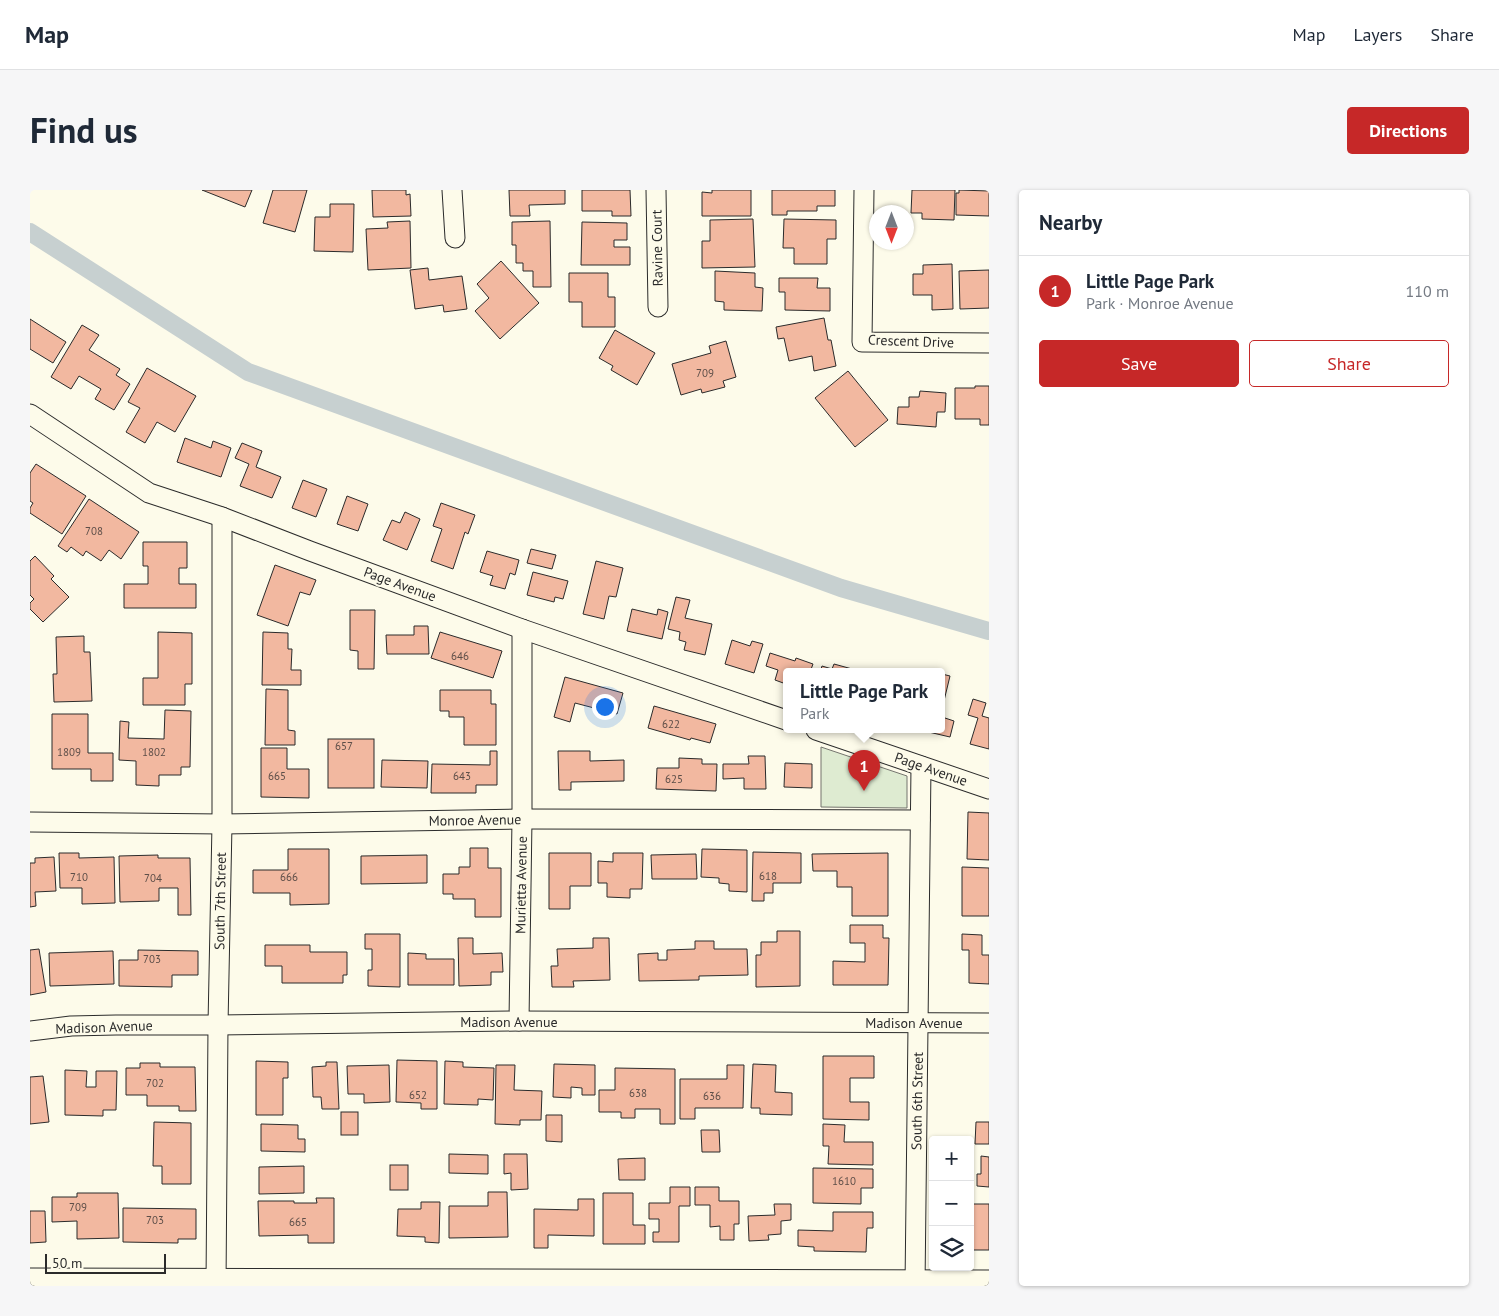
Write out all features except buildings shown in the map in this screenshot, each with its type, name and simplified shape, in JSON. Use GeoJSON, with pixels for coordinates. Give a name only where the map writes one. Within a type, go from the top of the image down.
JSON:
{"type":"FeatureCollection","features":[{"type":"Feature","properties":{"kind":"street"},"geometry":{"type":"LineString","coordinates":[[452,190],[455,238]]}},
{"type":"Feature","properties":{"kind":"street","name":"Ravine Court"},"geometry":{"type":"LineString","coordinates":[[656,190],[658,307]]}},
{"type":"Feature","properties":{"kind":"street","name":"Crescent Drive"},"geometry":{"type":"LineString","coordinates":[[864,190],[862,342],[989,343]]}},
{"type":"Feature","properties":{"kind":"street","name":"Page Avenue"},"geometry":{"type":"LineString","coordinates":[[30,414],[149,493],[222,516],[522,630],[783,719]]}},
{"type":"Feature","properties":{"kind":"street","name":"South 7th Street"},"geometry":{"type":"LineString","coordinates":[[216,1282],[222,824],[222,516]]}},
{"type":"Feature","properties":{"kind":"street","name":"Murietta Avenue"},"geometry":{"type":"LineString","coordinates":[[519,1021],[522,630]]}},
{"type":"Feature","properties":{"kind":"street","name":"Page Avenue"},"geometry":{"type":"LineString","coordinates":[[825,733],[989,789]]}},
{"type":"Feature","properties":{"kind":"street","name":"South 6th Street"},"geometry":{"type":"LineString","coordinates":[[915,1283],[921,766]]}},
{"type":"Feature","properties":{"kind":"street","name":"Monroe Avenue"},"geometry":{"type":"LineString","coordinates":[[30,822],[222,824],[522,820],[920,820]]}},
{"type":"Feature","properties":{"kind":"street","name":"Madison Avenue"},"geometry":{"type":"LineString","coordinates":[[30,1031],[71,1026],[116,1025],[519,1021],[989,1023]]}},
{"type":"Feature","properties":{"kind":"street"},"geometry":{"type":"LineString","coordinates":[[30,1278],[216,1282],[915,1283],[989,1280]]}},
{"type":"Feature","properties":{"kind":"green space"},"geometry":{"type":"Polygon","coordinates":[[[821,747],[907,776],[907,808],[821,807],[821,747]]]}},
{"type":"Feature","properties":{"kind":"waterway"},"geometry":{"type":"LineString","coordinates":[[30,232],[248,372],[841,588],[989,631]]}},
{"type":"Feature","properties":{"kind":"place","name":"Little Page Park"},"geometry":{"type":"Point","coordinates":[864,791]}}]}
